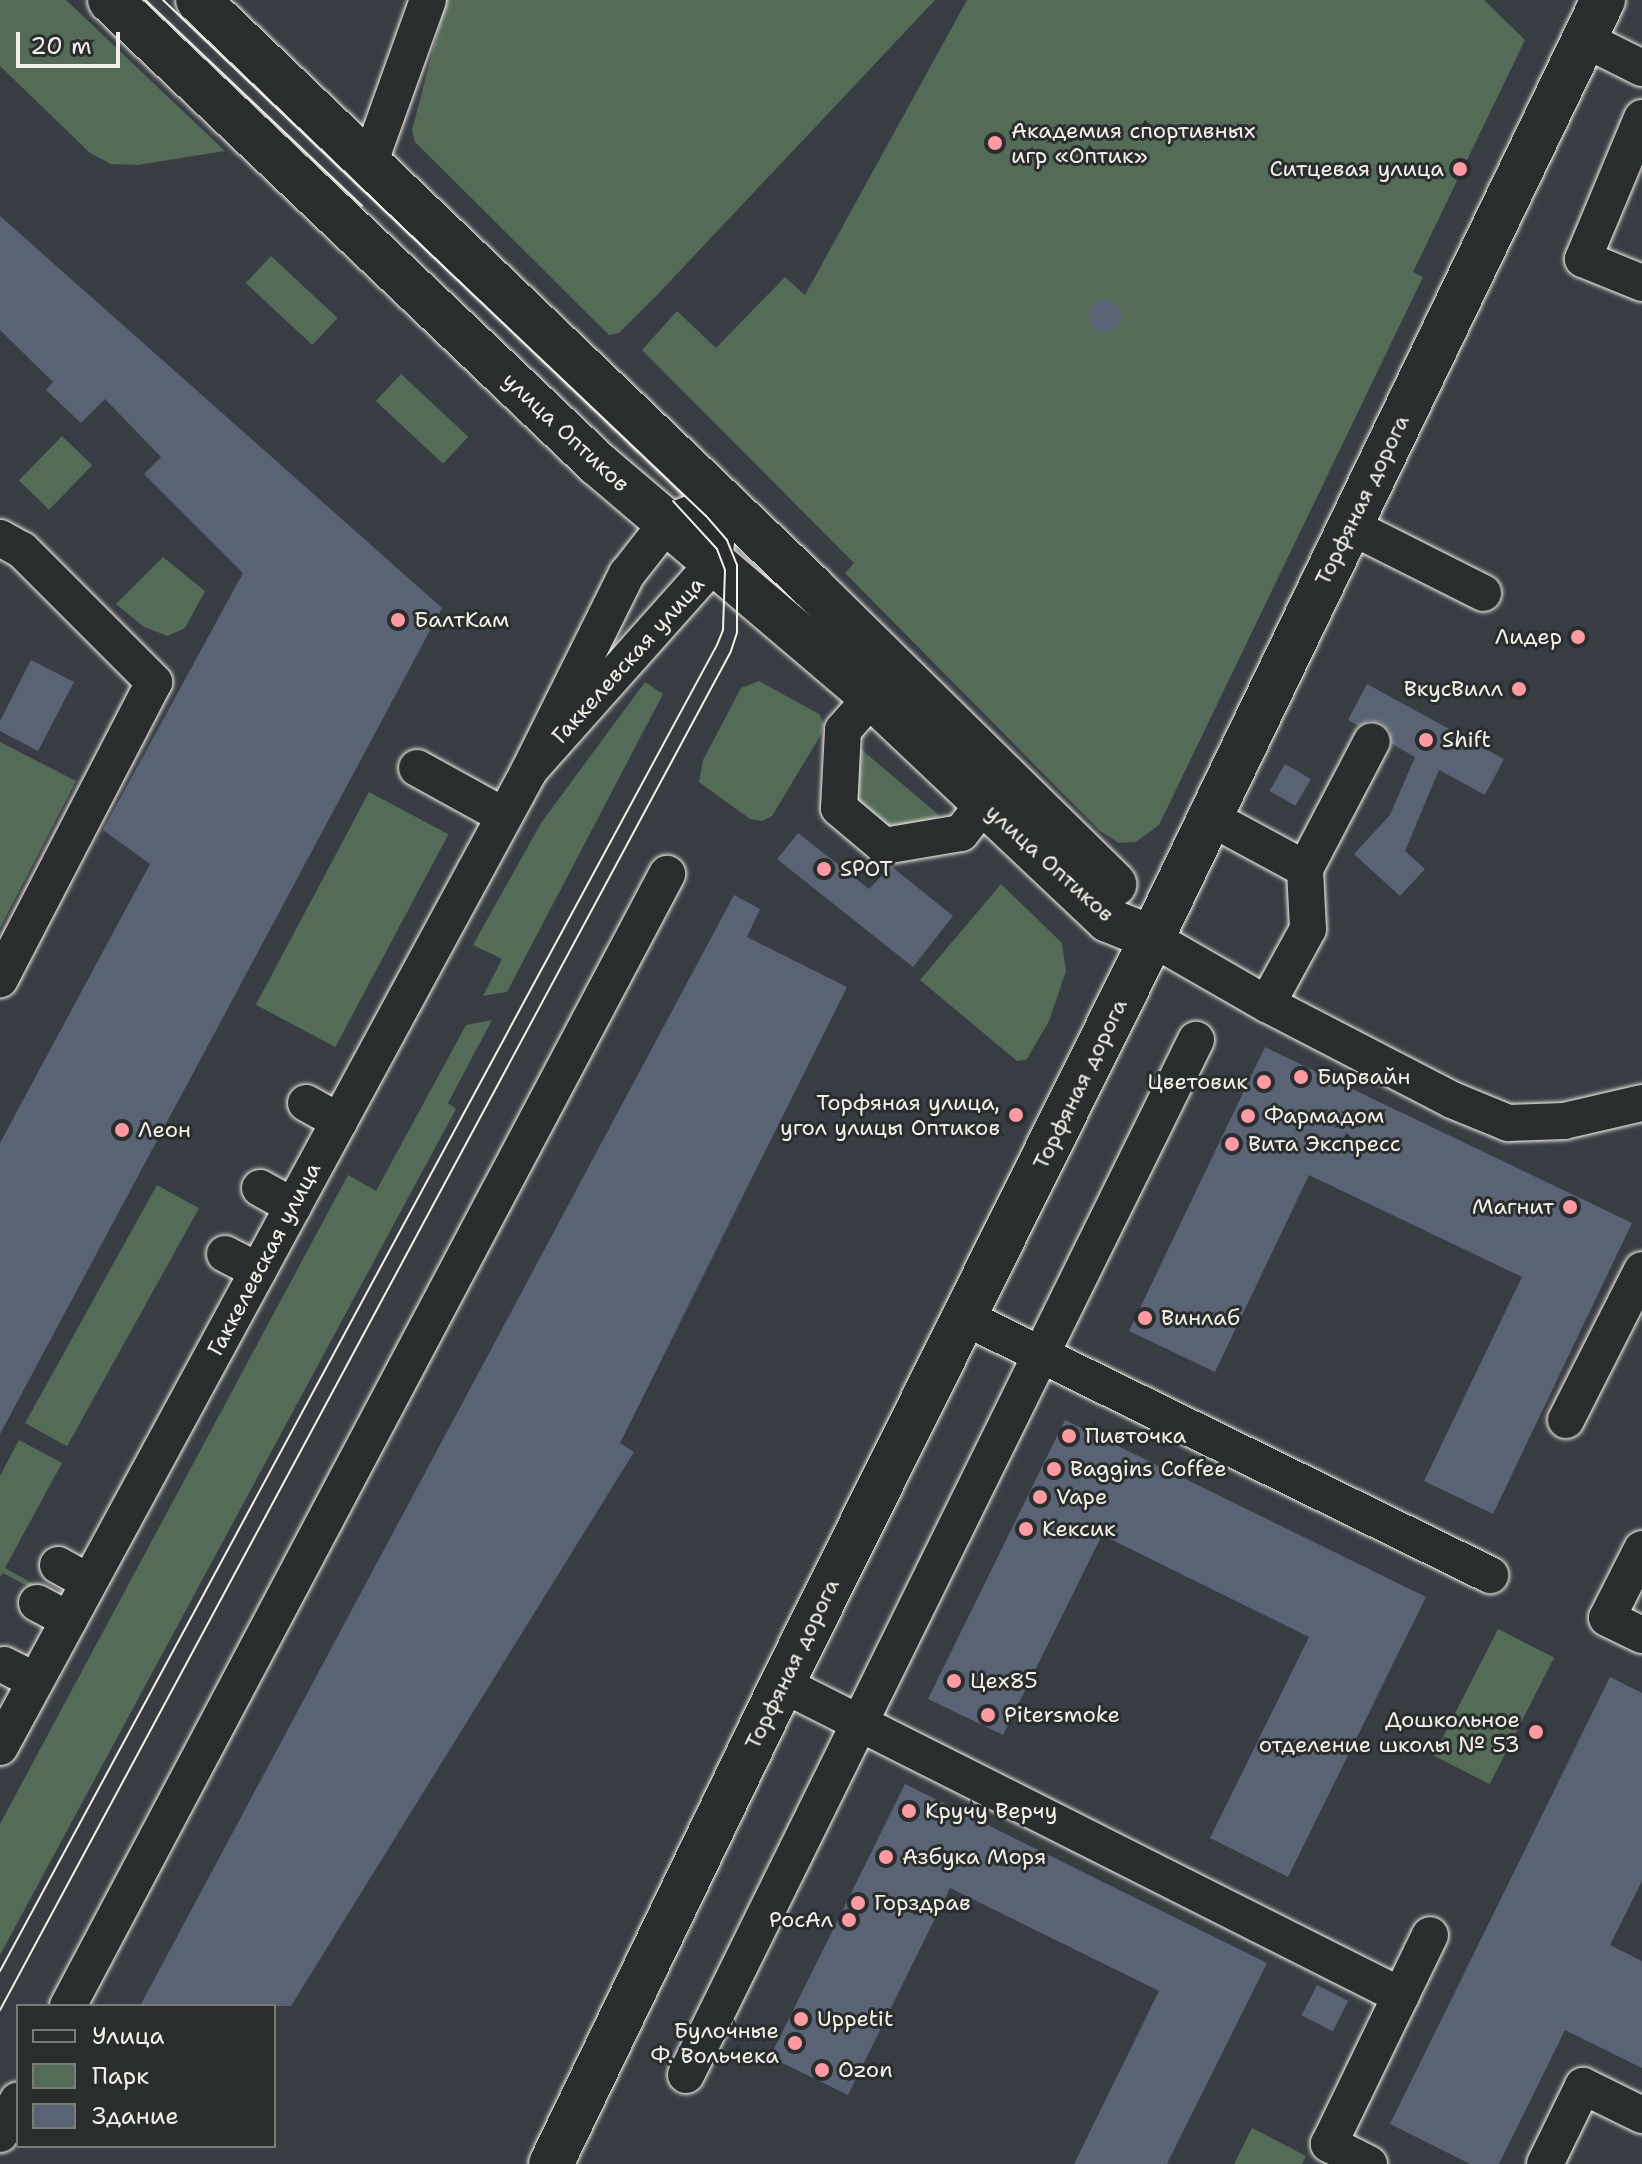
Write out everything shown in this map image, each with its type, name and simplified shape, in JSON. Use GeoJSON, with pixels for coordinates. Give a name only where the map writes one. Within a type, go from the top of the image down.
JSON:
{"type":"FeatureCollection","features":[{"type":"Feature","properties":{"kind":"main road","name":"улица Оптиков"},"geometry":{"type":"LineString","coordinates":[[110,0],[598,464],[872,697],[1108,920],[1152,938]]}},
{"type":"Feature","properties":{"kind":"main road","name":"улица Оптиков"},"geometry":{"type":"LineString","coordinates":[[198,0],[1127,897],[1152,938]]}},
{"type":"Feature","properties":{"kind":"main road","name":"Торфяная дорога"},"geometry":{"type":"LineString","coordinates":[[551,2164],[782,1684],[1152,938],[1603,0]]}},
{"type":"Feature","properties":{"kind":"street"},"geometry":{"type":"LineString","coordinates":[[366,161],[374,150],[428,0]]}},
{"type":"Feature","properties":{"kind":"street"},"geometry":{"type":"LineString","coordinates":[[1584,39],[1642,68]]}},
{"type":"Feature","properties":{"kind":"street"},"geometry":{"type":"LineString","coordinates":[[1642,118],[1583,259],[1642,283]]}},
{"type":"Feature","properties":{"kind":"street"},"geometry":{"type":"LineString","coordinates":[[667,523],[720,502]]}},
{"type":"Feature","properties":{"kind":"street","name":"Гаккелевская улица"},"geometry":{"type":"LineString","coordinates":[[529,771],[714,563],[720,502]]}},
{"type":"Feature","properties":{"kind":"street","name":"Гаккелевская улица"},"geometry":{"type":"LineString","coordinates":[[0,1747],[20,1673],[69,1620],[529,771],[627,574],[667,523]]}},
{"type":"Feature","properties":{"kind":"street"},"geometry":{"type":"LineString","coordinates":[[1350,526],[1483,593]]}},
{"type":"Feature","properties":{"kind":"street"},"geometry":{"type":"LineString","coordinates":[[0,538],[22,550],[154,682],[0,979]]}},
{"type":"Feature","properties":{"kind":"street"},"geometry":{"type":"LineString","coordinates":[[872,697],[843,730],[839,808],[884,846],[961,833],[984,804]]}},
{"type":"Feature","properties":{"kind":"street"},"geometry":{"type":"LineString","coordinates":[[1267,1004],[1308,929],[1305,869],[1372,741]]}},
{"type":"Feature","properties":{"kind":"street"},"geometry":{"type":"LineString","coordinates":[[417,768],[504,816]]}},
{"type":"Feature","properties":{"kind":"street"},"geometry":{"type":"LineString","coordinates":[[1209,817],[1305,869]]}},
{"type":"Feature","properties":{"kind":"street"},"geometry":{"type":"LineString","coordinates":[[69,2004],[667,874]]}},
{"type":"Feature","properties":{"kind":"street"},"geometry":{"type":"LineString","coordinates":[[1152,938],[1267,1004],[1452,1100],[1508,1123],[1564,1121],[1642,1103]]}},
{"type":"Feature","properties":{"kind":"street"},"geometry":{"type":"LineString","coordinates":[[686,2075],[1196,1040]]}},
{"type":"Feature","properties":{"kind":"street"},"geometry":{"type":"LineString","coordinates":[[306,1103],[339,1121]]}},
{"type":"Feature","properties":{"kind":"street"},"geometry":{"type":"LineString","coordinates":[[260,1188],[293,1206]]}},
{"type":"Feature","properties":{"kind":"street"},"geometry":{"type":"LineString","coordinates":[[225,1254],[258,1271]]}},
{"type":"Feature","properties":{"kind":"street"},"geometry":{"type":"LineString","coordinates":[[1566,1420],[1642,1270]]}},
{"type":"Feature","properties":{"kind":"street"},"geometry":{"type":"LineString","coordinates":[[966,1318],[1490,1575]]}},
{"type":"Feature","properties":{"kind":"street"},"geometry":{"type":"LineString","coordinates":[[1642,1549],[1607,1618],[1642,1635]]}},
{"type":"Feature","properties":{"kind":"street"},"geometry":{"type":"LineString","coordinates":[[58,1565],[89,1582]]}},
{"type":"Feature","properties":{"kind":"street"},"geometry":{"type":"LineString","coordinates":[[37,1603],[69,1620]]}},
{"type":"Feature","properties":{"kind":"street"},"geometry":{"type":"LineString","coordinates":[[782,1684],[1401,1996]]}},
{"type":"Feature","properties":{"kind":"street"},"geometry":{"type":"LineString","coordinates":[[1369,2164],[1329,2144],[1430,1935]]}},
{"type":"Feature","properties":{"kind":"street"},"geometry":{"type":"LineString","coordinates":[[1545,2164],[1583,2086],[1642,2115]]}},
{"type":"Feature","properties":{"kind":"street"},"geometry":{"type":"LineString","coordinates":[[0,2134],[16,2104]]}},
{"type":"Feature","properties":{"kind":"green space"},"geometry":{"type":"Polygon","coordinates":[[[0,0],[66,0],[225,151],[137,165],[111,164],[90,153],[0,66],[0,0]]]}},
{"type":"Feature","properties":{"kind":"green space"},"geometry":{"type":"Polygon","coordinates":[[[446,0],[935,0],[659,293],[619,333],[609,335],[415,142],[412,130],[446,0]]]}},
{"type":"Feature","properties":{"kind":"green space"},"geometry":{"type":"Polygon","coordinates":[[[967,0],[1484,0],[1525,40],[1413,272],[1423,277],[1159,825],[1136,842],[1119,843],[1100,831],[845,573],[854,563],[642,350],[677,311],[716,348],[785,277],[805,295],[967,0]]]}},
{"type":"Feature","properties":{"kind":"green space"},"geometry":{"type":"Polygon","coordinates":[[[271,256],[338,318],[312,345],[246,283],[271,256]]]}},
{"type":"Feature","properties":{"kind":"green space"},"geometry":{"type":"Polygon","coordinates":[[[401,374],[468,437],[443,464],[376,401],[401,374]]]}},
{"type":"Feature","properties":{"kind":"green space"},"geometry":{"type":"Polygon","coordinates":[[[62,436],[92,465],[49,510],[19,481],[62,436]]]}},
{"type":"Feature","properties":{"kind":"green space"},"geometry":{"type":"Polygon","coordinates":[[[163,557],[205,591],[185,628],[168,636],[144,627],[116,604],[163,557]]]}},
{"type":"Feature","properties":{"kind":"green space"},"geometry":{"type":"Polygon","coordinates":[[[759,681],[819,714],[824,723],[822,733],[772,816],[762,821],[750,819],[699,782],[703,760],[741,688],[759,681]]]}},
{"type":"Feature","properties":{"kind":"green space"},"geometry":{"type":"Polygon","coordinates":[[[645,682],[663,694],[507,992],[483,996],[502,959],[473,945],[541,823],[645,682]]]}},
{"type":"Feature","properties":{"kind":"green space"},"geometry":{"type":"Polygon","coordinates":[[[0,742],[76,781],[0,928],[0,742]]]}},
{"type":"Feature","properties":{"kind":"green space"},"geometry":{"type":"Polygon","coordinates":[[[856,745],[939,815],[931,823],[886,834],[849,804],[856,745]]]}},
{"type":"Feature","properties":{"kind":"green space"},"geometry":{"type":"Polygon","coordinates":[[[369,792],[448,834],[335,1047],[256,1005],[369,792]]]}},
{"type":"Feature","properties":{"kind":"green space"},"geometry":{"type":"Polygon","coordinates":[[[1001,884],[1062,943],[1066,971],[1049,1021],[1027,1059],[1017,1061],[920,980],[1001,884]]]}},
{"type":"Feature","properties":{"kind":"green space"},"geometry":{"type":"Polygon","coordinates":[[[492,1020],[448,1103],[456,1109],[0,1955],[0,1824],[348,1175],[376,1191],[466,1025],[492,1020]]]}},
{"type":"Feature","properties":{"kind":"green space"},"geometry":{"type":"Polygon","coordinates":[[[157,1185],[199,1208],[67,1446],[25,1423],[157,1185]]]}},
{"type":"Feature","properties":{"kind":"green space"},"geometry":{"type":"Polygon","coordinates":[[[19,1440],[62,1463],[5,1568],[44,1590],[42,1594],[3,1573],[0,1577],[0,1476],[19,1440]]]}},
{"type":"Feature","properties":{"kind":"green space"},"geometry":{"type":"Polygon","coordinates":[[[1498,1629],[1554,1658],[1490,1784],[1434,1756],[1498,1629]]]}},
{"type":"Feature","properties":{"kind":"green space"},"geometry":{"type":"Polygon","coordinates":[[[1252,2128],[1306,2156],[1302,2164],[1234,2164],[1252,2128]]]}},
{"type":"Feature","properties":{"kind":"building"},"geometry":{"type":"Polygon","coordinates":[[[0,216],[442,608],[0,1434],[0,1143],[150,864],[103,830],[243,573],[144,474],[161,457],[105,399],[81,423],[46,390],[53,382],[0,330],[0,216]]]}},
{"type":"Feature","properties":{"kind":"building"},"geometry":{"type":"Polygon","coordinates":[[[1105,300],[1117,304],[1121,316],[1117,328],[1105,332],[1093,328],[1089,316],[1093,304],[1105,300]]]}},
{"type":"Feature","properties":{"kind":"building"},"geometry":{"type":"Polygon","coordinates":[[[31,660],[74,682],[38,751],[0,731],[0,721],[31,660]]]}},
{"type":"Feature","properties":{"kind":"building"},"geometry":{"type":"Polygon","coordinates":[[[1367,684],[1504,759],[1485,795],[1439,770],[1405,851],[1425,869],[1400,896],[1354,854],[1390,815],[1415,757],[1392,744],[1390,730],[1382,723],[1370,720],[1358,726],[1348,720],[1367,684]]]}},
{"type":"Feature","properties":{"kind":"building"},"geometry":{"type":"Polygon","coordinates":[[[1285,764],[1311,779],[1295,806],[1270,791],[1285,764]]]}},
{"type":"Feature","properties":{"kind":"building"},"geometry":{"type":"Polygon","coordinates":[[[798,833],[869,889],[891,866],[953,916],[913,967],[777,859],[798,833]]]}},
{"type":"Feature","properties":{"kind":"building"},"geometry":{"type":"Polygon","coordinates":[[[734,895],[760,909],[747,937],[847,987],[620,1443],[634,1452],[291,2006],[141,2004],[734,895]]]}},
{"type":"Feature","properties":{"kind":"building"},"geometry":{"type":"Polygon","coordinates":[[[1265,1047],[1632,1223],[1493,1514],[1424,1481],[1522,1277],[1309,1175],[1215,1372],[1129,1331],[1265,1047]]]}},
{"type":"Feature","properties":{"kind":"building"},"geometry":{"type":"Polygon","coordinates":[[[1065,1420],[1426,1597],[1288,1877],[1210,1838],[1309,1637],[1102,1535],[1003,1735],[928,1699],[1065,1420]]]}},
{"type":"Feature","properties":{"kind":"building"},"geometry":{"type":"Polygon","coordinates":[[[1610,1677],[1642,1693],[1642,1881],[1610,1945],[1642,1961],[1642,2068],[1565,2030],[1499,2164],[1470,2164],[1390,2124],[1610,1677]]]}},
{"type":"Feature","properties":{"kind":"building"},"geometry":{"type":"Polygon","coordinates":[[[905,1784],[1267,1963],[1167,2164],[1074,2164],[1159,1991],[950,1888],[848,2095],[770,2057],[905,1784]]]}},
{"type":"Feature","properties":{"kind":"building"},"geometry":{"type":"Polygon","coordinates":[[[1317,1985],[1348,2001],[1333,2031],[1302,2015],[1317,1985]]]}},
{"type":"Feature","properties":{"kind":"tram line"},"geometry":{"type":"LineString","coordinates":[[145,0],[362,206]]}},
{"type":"Feature","properties":{"kind":"tram line"},"geometry":{"type":"LineString","coordinates":[[0,2010],[731,651],[737,632],[737,565],[727,540],[706,516],[163,0]]}},
{"type":"Feature","properties":{"kind":"tram line"},"geometry":{"type":"LineString","coordinates":[[0,1971],[717,645],[723,630],[725,570],[717,549],[673,501]]}},
{"type":"Feature","properties":{"kind":"place","name":"Академия спортивных игр «Оптик»"},"geometry":{"type":"Point","coordinates":[995,143]}},
{"type":"Feature","properties":{"kind":"place","name":"Ситцевая улица"},"geometry":{"type":"Point","coordinates":[1460,169]}},
{"type":"Feature","properties":{"kind":"place","name":"БалтКам"},"geometry":{"type":"Point","coordinates":[398,620]}},
{"type":"Feature","properties":{"kind":"place","name":"Лидер"},"geometry":{"type":"Point","coordinates":[1578,637]}},
{"type":"Feature","properties":{"kind":"place","name":"ВкусВилл"},"geometry":{"type":"Point","coordinates":[1519,689]}},
{"type":"Feature","properties":{"kind":"place","name":"Shift"},"geometry":{"type":"Point","coordinates":[1426,740]}},
{"type":"Feature","properties":{"kind":"place","name":"SPOT"},"geometry":{"type":"Point","coordinates":[824,869]}},
{"type":"Feature","properties":{"kind":"place","name":"Бирвайн"},"geometry":{"type":"Point","coordinates":[1301,1077]}},
{"type":"Feature","properties":{"kind":"place","name":"Цветовик"},"geometry":{"type":"Point","coordinates":[1264,1082]}},
{"type":"Feature","properties":{"kind":"place","name":"Торфяная улица, угол улицы Оптиков"},"geometry":{"type":"Point","coordinates":[1016,1115]}},
{"type":"Feature","properties":{"kind":"place","name":"Фармадом"},"geometry":{"type":"Point","coordinates":[1248,1116]}},
{"type":"Feature","properties":{"kind":"place","name":"Леон"},"geometry":{"type":"Point","coordinates":[122,1130]}},
{"type":"Feature","properties":{"kind":"place","name":"Вита Экспресс"},"geometry":{"type":"Point","coordinates":[1232,1144]}},
{"type":"Feature","properties":{"kind":"place","name":"Магнит"},"geometry":{"type":"Point","coordinates":[1570,1207]}},
{"type":"Feature","properties":{"kind":"place","name":"Винлаб"},"geometry":{"type":"Point","coordinates":[1145,1318]}},
{"type":"Feature","properties":{"kind":"place","name":"Пивточка"},"geometry":{"type":"Point","coordinates":[1069,1436]}},
{"type":"Feature","properties":{"kind":"place","name":"Baggins Coffee"},"geometry":{"type":"Point","coordinates":[1054,1469]}},
{"type":"Feature","properties":{"kind":"place","name":"Vape"},"geometry":{"type":"Point","coordinates":[1040,1497]}},
{"type":"Feature","properties":{"kind":"place","name":"Кексик"},"geometry":{"type":"Point","coordinates":[1026,1529]}},
{"type":"Feature","properties":{"kind":"place","name":"Цех85"},"geometry":{"type":"Point","coordinates":[954,1681]}},
{"type":"Feature","properties":{"kind":"place","name":"Pitersmoke"},"geometry":{"type":"Point","coordinates":[988,1715]}},
{"type":"Feature","properties":{"kind":"place","name":"Дошкольное отделение школы № 53"},"geometry":{"type":"Point","coordinates":[1536,1732]}},
{"type":"Feature","properties":{"kind":"place","name":"Кручу Верчу"},"geometry":{"type":"Point","coordinates":[909,1811]}},
{"type":"Feature","properties":{"kind":"place","name":"Азбука Моря"},"geometry":{"type":"Point","coordinates":[886,1857]}},
{"type":"Feature","properties":{"kind":"place","name":"Горздрав"},"geometry":{"type":"Point","coordinates":[858,1903]}},
{"type":"Feature","properties":{"kind":"place","name":"РосАл"},"geometry":{"type":"Point","coordinates":[849,1920]}},
{"type":"Feature","properties":{"kind":"place","name":"Uppetit"},"geometry":{"type":"Point","coordinates":[801,2019]}},
{"type":"Feature","properties":{"kind":"place","name":"Булочные Ф. Вольчека"},"geometry":{"type":"Point","coordinates":[795,2043]}},
{"type":"Feature","properties":{"kind":"place","name":"Ozon"},"geometry":{"type":"Point","coordinates":[822,2070]}}]}
